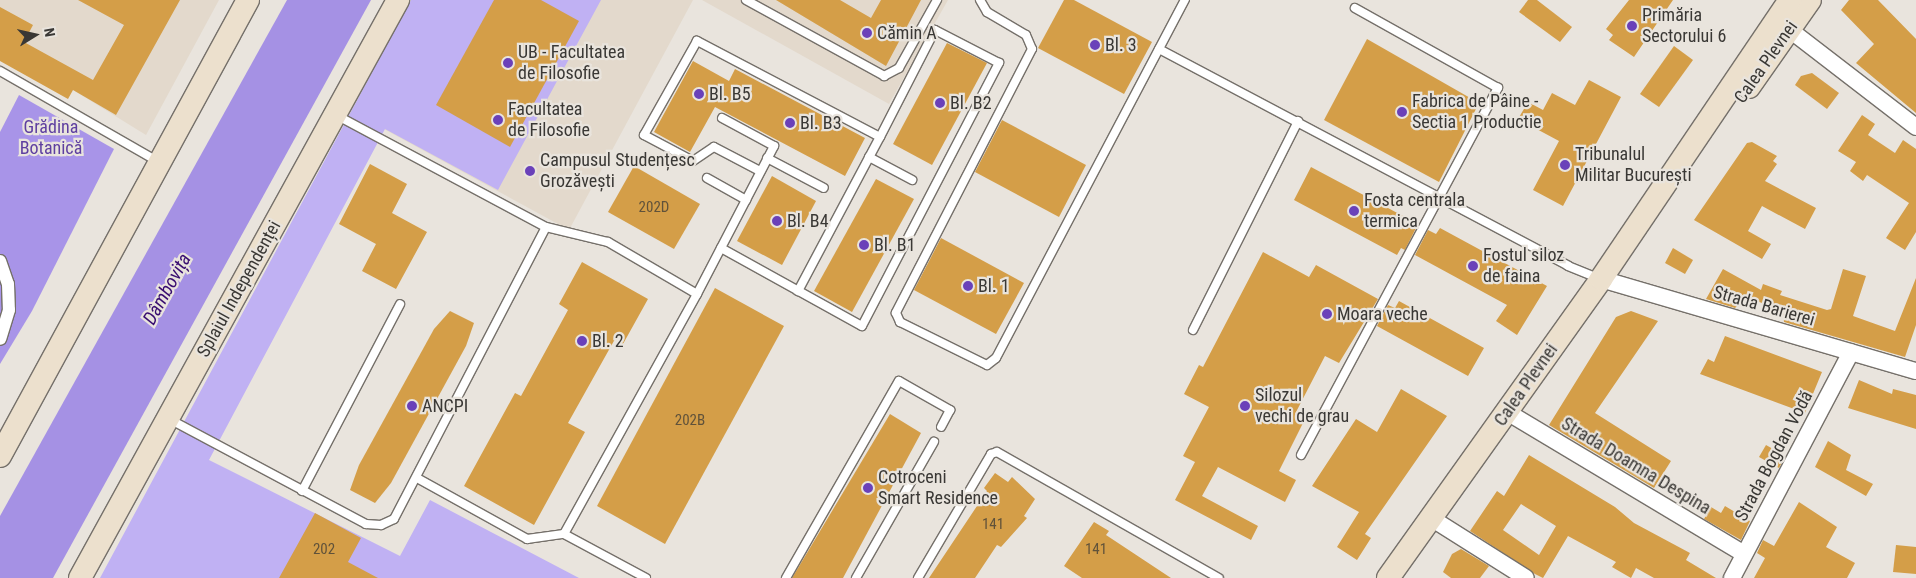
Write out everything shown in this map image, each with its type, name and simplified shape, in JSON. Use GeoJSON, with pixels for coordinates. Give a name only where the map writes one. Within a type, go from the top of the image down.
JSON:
{"type":"FeatureCollection","features":[{"type":"Feature","properties":{"kind":"main road"},"geometry":{"type":"LineString","coordinates":[[0,456],[161,164],[248,0]]}},
{"type":"Feature","properties":{"kind":"main road","name":"Splaiul Independenței"},"geometry":{"type":"LineString","coordinates":[[80,578],[398,0]]}},
{"type":"Feature","properties":{"kind":"main road","name":"Calea Plevnei"},"geometry":{"type":"LineString","coordinates":[[1388,578],[1601,279],[1790,0]]}},
{"type":"Feature","properties":{"kind":"main road","name":"Calea Plevnei"},"geometry":{"type":"LineString","coordinates":[[1662,191],[1724,121],[1810,0]]}},
{"type":"Feature","properties":{"kind":"street"},"geometry":{"type":"LineString","coordinates":[[1790,30],[1916,127]]}},
{"type":"Feature","properties":{"kind":"street"},"geometry":{"type":"LineString","coordinates":[[0,261],[8,284],[9,310],[0,339]]}},
{"type":"Feature","properties":{"kind":"street","name":"Strada Barierei"},"geometry":{"type":"LineString","coordinates":[[1601,279],[1916,371]]}},
{"type":"Feature","properties":{"kind":"street","name":"Strada Bogdan Vodă"},"geometry":{"type":"LineString","coordinates":[[1732,578],[1851,352]]}},
{"type":"Feature","properties":{"kind":"street","name":"Strada Doamna Despina"},"geometry":{"type":"LineString","coordinates":[[1507,412],[1744,554]]}},
{"type":"Feature","properties":{"kind":"street"},"geometry":{"type":"LineString","coordinates":[[1432,518],[1526,578]]}},
{"type":"Feature","properties":{"kind":"lane"},"geometry":{"type":"LineString","coordinates":[[746,0],[884,76],[899,68],[937,0]]}},
{"type":"Feature","properties":{"kind":"lane"},"geometry":{"type":"LineString","coordinates":[[980,0],[987,12],[1026,35],[1032,50],[896,313],[900,322],[981,364],[992,363],[996,358],[1185,0]]}},
{"type":"Feature","properties":{"kind":"lane"},"geometry":{"type":"LineString","coordinates":[[1301,455],[1438,194],[1498,88],[1354,8]]}},
{"type":"Feature","properties":{"kind":"lane"},"geometry":{"type":"LineString","coordinates":[[721,248],[798,291],[862,326],[999,63],[935,30],[798,291]]}},
{"type":"Feature","properties":{"kind":"lane"},"geometry":{"type":"LineString","coordinates":[[760,171],[714,147],[693,161],[644,135],[697,42],[880,137]]}},
{"type":"Feature","properties":{"kind":"lane"},"geometry":{"type":"LineString","coordinates":[[1159,49],[1438,194],[1568,266],[1601,279]]}},
{"type":"Feature","properties":{"kind":"lane"},"geometry":{"type":"LineString","coordinates":[[0,71],[161,164]]}},
{"type":"Feature","properties":{"kind":"lane"},"geometry":{"type":"LineString","coordinates":[[335,114],[546,227],[608,242],[698,294]]}},
{"type":"Feature","properties":{"kind":"lane"},"geometry":{"type":"LineString","coordinates":[[564,534],[698,294],[774,146],[722,118]]}},
{"type":"Feature","properties":{"kind":"lane"},"geometry":{"type":"LineString","coordinates":[[1193,330],[1298,121]]}},
{"type":"Feature","properties":{"kind":"lane"},"geometry":{"type":"LineString","coordinates":[[869,157],[912,180]]}},
{"type":"Feature","properties":{"kind":"lane"},"geometry":{"type":"LineString","coordinates":[[767,158],[824,188]]}},
{"type":"Feature","properties":{"kind":"lane"},"geometry":{"type":"LineString","coordinates":[[707,178],[746,200]]}},
{"type":"Feature","properties":{"kind":"lane"},"geometry":{"type":"LineString","coordinates":[[168,418],[366,524],[381,525],[394,519],[546,227]]}},
{"type":"Feature","properties":{"kind":"lane"},"geometry":{"type":"LineString","coordinates":[[302,491],[400,304]]}},
{"type":"Feature","properties":{"kind":"lane"},"geometry":{"type":"LineString","coordinates":[[786,578],[899,381],[950,410],[941,427]]}},
{"type":"Feature","properties":{"kind":"lane"},"geometry":{"type":"LineString","coordinates":[[856,578],[934,442]]}},
{"type":"Feature","properties":{"kind":"lane"},"geometry":{"type":"LineString","coordinates":[[918,578],[991,454],[997,452],[1219,578]]}},
{"type":"Feature","properties":{"kind":"lane"},"geometry":{"type":"LineString","coordinates":[[417,478],[527,539],[564,534],[646,578]]}},
{"type":"Feature","properties":{"kind":"shaded area"},"geometry":{"type":"Polygon","coordinates":[[[0,0],[219,0],[146,135],[0,45],[0,0]]]}},
{"type":"Feature","properties":{"kind":"shaded area","name":"Campusul Studențesc Grozăvești"},"geometry":{"type":"Polygon","coordinates":[[[411,0],[693,0],[569,230],[351,111],[411,0]]]}},
{"type":"Feature","properties":{"kind":"shaded area"},"geometry":{"type":"Polygon","coordinates":[[[411,0],[601,0],[498,190],[385,129],[209,460],[400,556],[430,500],[579,578],[100,578],[411,0]]]}},
{"type":"Feature","properties":{"kind":"shaded area"},"geometry":{"type":"Polygon","coordinates":[[[702,0],[948,0],[889,104],[702,0]]]}},
{"type":"Feature","properties":{"kind":"green space","name":"Grădina Botanică"},"geometry":{"type":"Polygon","coordinates":[[[19,95],[114,149],[32,311],[0,364],[0,132],[19,95]]]}},
{"type":"Feature","properties":{"kind":"water","name":"Dâmbovița"},"geometry":{"type":"Polygon","coordinates":[[[287,0],[371,0],[53,578],[0,578],[0,516],[287,0]]]}},
{"type":"Feature","properties":{"kind":"building"},"geometry":{"type":"Polygon","coordinates":[[[78,0],[180,0],[116,115],[73,90],[68,99],[0,61],[0,7],[33,25],[24,42],[93,80],[124,25],[78,0]]]}},
{"type":"Feature","properties":{"kind":"building","name":"UB - Facultatea de Filosofie"},"geometry":{"type":"Polygon","coordinates":[[[494,0],[541,0],[579,21],[510,147],[436,105],[494,0]]]}},
{"type":"Feature","properties":{"kind":"building","name":"Cămin A"},"geometry":{"type":"Polygon","coordinates":[[[776,0],[840,0],[871,18],[881,0],[921,0],[886,66],[776,0]]]}},
{"type":"Feature","properties":{"kind":"building","name":"Bl. 3"},"geometry":{"type":"Polygon","coordinates":[[[1064,0],[1074,0],[1152,42],[1124,94],[1038,48],[1064,0]]]}},
{"type":"Feature","properties":{"kind":"building"},"geometry":{"type":"Polygon","coordinates":[[[1528,0],[1537,0],[1572,27],[1560,42],[1519,12],[1528,0]]]}},
{"type":"Feature","properties":{"kind":"building","name":"Primăria Sectorului 6"},"geometry":{"type":"Polygon","coordinates":[[[1629,0],[1673,0],[1634,57],[1609,40],[1613,35],[1606,29],[1629,0]]]}},
{"type":"Feature","properties":{"kind":"building"},"geometry":{"type":"Polygon","coordinates":[[[1849,0],[1878,0],[1916,39],[1916,113],[1856,63],[1874,44],[1841,10],[1849,0]]]}},
{"type":"Feature","properties":{"kind":"building","name":"Fabrica de Pâine - Sectia 1 Productie"},"geometry":{"type":"Polygon","coordinates":[[[1367,39],[1479,103],[1439,182],[1324,120],[1367,39]]]}},
{"type":"Feature","properties":{"kind":"building","name":"Bl. B2"},"geometry":{"type":"Polygon","coordinates":[[[947,43],[987,63],[932,165],[893,144],[947,43]]]}},
{"type":"Feature","properties":{"kind":"building"},"geometry":{"type":"Polygon","coordinates":[[[1674,46],[1693,60],[1659,107],[1640,94],[1674,46]]]}},
{"type":"Feature","properties":{"kind":"building","name":"Bl. B3"},"geometry":{"type":"Polygon","coordinates":[[[693,61],[729,81],[735,69],[865,138],[845,176],[715,107],[690,152],[654,132],[693,61]]]}},
{"type":"Feature","properties":{"kind":"building"},"geometry":{"type":"Polygon","coordinates":[[[1812,73],[1839,93],[1827,109],[1795,85],[1801,76],[1812,73]]]}},
{"type":"Feature","properties":{"kind":"building","name":"Tribunalul Militar București"},"geometry":{"type":"Polygon","coordinates":[[[1589,80],[1621,97],[1563,206],[1533,190],[1559,141],[1518,119],[1528,102],[1543,110],[1552,93],[1575,105],[1589,80]]]}},
{"type":"Feature","properties":{"kind":"building"},"geometry":{"type":"Polygon","coordinates":[[[1862,115],[1875,124],[1868,135],[1895,153],[1903,140],[1916,149],[1916,232],[1905,250],[1886,238],[1909,203],[1867,175],[1863,181],[1850,171],[1856,162],[1838,151],[1862,115]]]}},
{"type":"Feature","properties":{"kind":"building"},"geometry":{"type":"Polygon","coordinates":[[[1002,120],[1086,165],[1059,217],[975,172],[1002,120]]]}},
{"type":"Feature","properties":{"kind":"building"},"geometry":{"type":"Polygon","coordinates":[[[1752,142],[1777,156],[1773,161],[1777,164],[1765,181],[1816,208],[1805,229],[1762,206],[1748,231],[1771,244],[1762,259],[1694,220],[1747,143],[1752,142]]]}},
{"type":"Feature","properties":{"kind":"building"},"geometry":{"type":"Polygon","coordinates":[[[370,164],[407,184],[392,213],[427,232],[396,289],[362,271],[376,244],[339,224],[370,164]]]}},
{"type":"Feature","properties":{"kind":"building"},"geometry":{"type":"Polygon","coordinates":[[[634,166],[700,204],[674,249],[608,212],[634,166]]]}},
{"type":"Feature","properties":{"kind":"building","name":"Fosta centrala termica"},"geometry":{"type":"Polygon","coordinates":[[[1311,167],[1418,224],[1405,250],[1401,248],[1397,255],[1294,200],[1311,167]]]}},
{"type":"Feature","properties":{"kind":"building","name":"Bl. B4"},"geometry":{"type":"Polygon","coordinates":[[[772,176],[816,201],[782,265],[737,241],[772,176]]]}},
{"type":"Feature","properties":{"kind":"building","name":"Bl. B1"},"geometry":{"type":"Polygon","coordinates":[[[876,179],[914,199],[852,312],[814,291],[876,179]]]}},
{"type":"Feature","properties":{"kind":"building","name":"Fostul siloz de faina"},"geometry":{"type":"Polygon","coordinates":[[[1440,228],[1547,286],[1517,335],[1496,321],[1507,305],[1415,255],[1428,230],[1436,234],[1440,228]]]}},
{"type":"Feature","properties":{"kind":"building","name":"Bl. 1"},"geometry":{"type":"Polygon","coordinates":[[[941,238],[1024,283],[996,334],[914,290],[941,238]]]}},
{"type":"Feature","properties":{"kind":"building"},"geometry":{"type":"Polygon","coordinates":[[[1673,248],[1693,260],[1685,274],[1665,263],[1673,248]]]}},
{"type":"Feature","properties":{"kind":"building"},"geometry":{"type":"Polygon","coordinates":[[[1263,252],[1309,277],[1316,265],[1378,299],[1339,363],[1325,356],[1295,414],[1305,419],[1279,471],[1296,480],[1285,502],[1218,467],[1202,496],[1258,526],[1251,540],[1175,500],[1195,462],[1183,456],[1209,407],[1184,394],[1199,365],[1203,367],[1263,252]]]}},
{"type":"Feature","properties":{"kind":"building"},"geometry":{"type":"Polygon","coordinates":[[[582,262],[648,299],[623,344],[615,339],[568,423],[585,432],[534,525],[464,486],[515,393],[521,396],[568,310],[559,304],[582,262]]]}},
{"type":"Feature","properties":{"kind":"building"},"geometry":{"type":"Polygon","coordinates":[[[1723,269],[1761,290],[1763,284],[1782,291],[1780,295],[1827,310],[1831,309],[1843,269],[1866,276],[1853,316],[1895,331],[1916,278],[1916,325],[1905,357],[1784,322],[1783,311],[1746,297],[1735,308],[1706,299],[1723,269]]]}},
{"type":"Feature","properties":{"kind":"building"},"geometry":{"type":"Polygon","coordinates":[[[715,288],[784,326],[665,544],[597,506],[715,288]]]}},
{"type":"Feature","properties":{"kind":"building"},"geometry":{"type":"Polygon","coordinates":[[[1399,301],[1484,348],[1468,376],[1377,326],[1388,305],[1395,308],[1399,301]]]}},
{"type":"Feature","properties":{"kind":"building","name":"ANCPI"},"geometry":{"type":"Polygon","coordinates":[[[450,311],[474,323],[466,346],[391,483],[375,503],[350,490],[359,465],[434,329],[450,311]]]}},
{"type":"Feature","properties":{"kind":"building"},"geometry":{"type":"Polygon","coordinates":[[[1631,311],[1658,321],[1595,413],[1671,461],[1654,488],[1549,425],[1616,317],[1631,311]]]}},
{"type":"Feature","properties":{"kind":"building"},"geometry":{"type":"Polygon","coordinates":[[[1725,336],[1822,372],[1805,413],[1700,374],[1708,359],[1714,362],[1725,336]]]}},
{"type":"Feature","properties":{"kind":"building"},"geometry":{"type":"Polygon","coordinates":[[[1859,380],[1892,394],[1893,389],[1916,395],[1916,429],[1848,408],[1859,380]]]}},
{"type":"Feature","properties":{"kind":"building"},"geometry":{"type":"Polygon","coordinates":[[[1401,389],[1447,416],[1365,534],[1371,538],[1357,560],[1337,547],[1359,512],[1312,486],[1356,419],[1377,432],[1401,389]]]}},
{"type":"Feature","properties":{"kind":"building","name":"Cotroceni Smart Residence"},"geometry":{"type":"Polygon","coordinates":[[[890,414],[921,433],[843,578],[792,578],[890,414]]]}},
{"type":"Feature","properties":{"kind":"building"},"geometry":{"type":"Polygon","coordinates":[[[1828,441],[1851,455],[1846,470],[1873,484],[1866,496],[1815,467],[1828,441]]]}},
{"type":"Feature","properties":{"kind":"building"},"geometry":{"type":"Polygon","coordinates":[[[1766,445],[1785,456],[1779,468],[1759,457],[1766,445]]]}},
{"type":"Feature","properties":{"kind":"building"},"geometry":{"type":"Polygon","coordinates":[[[1529,455],[1615,507],[1634,523],[1690,553],[1686,560],[1716,578],[1654,578],[1636,568],[1631,578],[1612,567],[1616,562],[1568,536],[1543,578],[1470,531],[1497,491],[1504,496],[1529,455]],[[1521,504],[1503,530],[1539,555],[1556,526],[1521,504]]]}},
{"type":"Feature","properties":{"kind":"building"},"geometry":{"type":"Polygon","coordinates":[[[995,473],[1008,482],[1012,477],[1035,499],[1024,516],[1027,518],[1001,547],[997,545],[975,578],[929,578],[987,491],[984,488],[995,473]]]}},
{"type":"Feature","properties":{"kind":"building"},"geometry":{"type":"Polygon","coordinates":[[[1799,502],[1837,527],[1826,547],[1855,563],[1847,578],[1754,578],[1765,558],[1757,553],[1763,540],[1774,546],[1799,502]]]}},
{"type":"Feature","properties":{"kind":"building"},"geometry":{"type":"Polygon","coordinates":[[[1725,506],[1750,521],[1741,540],[1704,519],[1711,507],[1721,513],[1725,506]]]}},
{"type":"Feature","properties":{"kind":"building"},"geometry":{"type":"Polygon","coordinates":[[[315,513],[361,538],[348,562],[378,578],[279,578],[315,513]]]}},
{"type":"Feature","properties":{"kind":"building"},"geometry":{"type":"Polygon","coordinates":[[[1094,522],[1109,531],[1106,535],[1171,578],[1082,578],[1064,566],[1094,522]]]}},
{"type":"Feature","properties":{"kind":"building"},"geometry":{"type":"Polygon","coordinates":[[[1896,545],[1916,547],[1916,574],[1893,572],[1896,545]]]}},
{"type":"Feature","properties":{"kind":"building"},"geometry":{"type":"Polygon","coordinates":[[[1461,549],[1489,566],[1480,578],[1451,578],[1443,572],[1452,554],[1461,549]]]}},
{"type":"Feature","properties":{"kind":"place","name":"Primăria Sectorului 6"},"geometry":{"type":"Point","coordinates":[1632,26]}},
{"type":"Feature","properties":{"kind":"place","name":"Cămin A"},"geometry":{"type":"Point","coordinates":[867,33]}},
{"type":"Feature","properties":{"kind":"place","name":"Bl. 3"},"geometry":{"type":"Point","coordinates":[1095,45]}},
{"type":"Feature","properties":{"kind":"place","name":"UB - Facultatea de Filosofie"},"geometry":{"type":"Point","coordinates":[508,63]}},
{"type":"Feature","properties":{"kind":"place","name":"Bl. B5"},"geometry":{"type":"Point","coordinates":[699,94]}},
{"type":"Feature","properties":{"kind":"place","name":"Bl. B2"},"geometry":{"type":"Point","coordinates":[940,103]}},
{"type":"Feature","properties":{"kind":"place","name":"Fabrica de Pâine - Sectia 1 Productie"},"geometry":{"type":"Point","coordinates":[1402,112]}},
{"type":"Feature","properties":{"kind":"place","name":"Facultatea de Filosofie"},"geometry":{"type":"Point","coordinates":[498,120]}},
{"type":"Feature","properties":{"kind":"place","name":"Bl. B3"},"geometry":{"type":"Point","coordinates":[790,123]}},
{"type":"Feature","properties":{"kind":"place","name":"Tribunalul Militar București"},"geometry":{"type":"Point","coordinates":[1565,165]}},
{"type":"Feature","properties":{"kind":"place","name":"Campusul Studențesc Grozăvești"},"geometry":{"type":"Point","coordinates":[530,171]}},
{"type":"Feature","properties":{"kind":"place","name":"Fosta centrala termica"},"geometry":{"type":"Point","coordinates":[1354,211]}},
{"type":"Feature","properties":{"kind":"place","name":"Bl. B4"},"geometry":{"type":"Point","coordinates":[777,221]}},
{"type":"Feature","properties":{"kind":"place","name":"Bl. B1"},"geometry":{"type":"Point","coordinates":[864,245]}},
{"type":"Feature","properties":{"kind":"place","name":"Fostul siloz de faina"},"geometry":{"type":"Point","coordinates":[1473,266]}},
{"type":"Feature","properties":{"kind":"place","name":"Bl. 1"},"geometry":{"type":"Point","coordinates":[968,286]}},
{"type":"Feature","properties":{"kind":"place","name":"Moara veche"},"geometry":{"type":"Point","coordinates":[1327,314]}},
{"type":"Feature","properties":{"kind":"place","name":"Bl. 2"},"geometry":{"type":"Point","coordinates":[582,341]}},
{"type":"Feature","properties":{"kind":"place","name":"ANCPI"},"geometry":{"type":"Point","coordinates":[412,406]}},
{"type":"Feature","properties":{"kind":"place","name":"Silozul vechi de grau"},"geometry":{"type":"Point","coordinates":[1245,406]}},
{"type":"Feature","properties":{"kind":"place","name":"Cotroceni Smart Residence"},"geometry":{"type":"Point","coordinates":[868,488]}}]}
